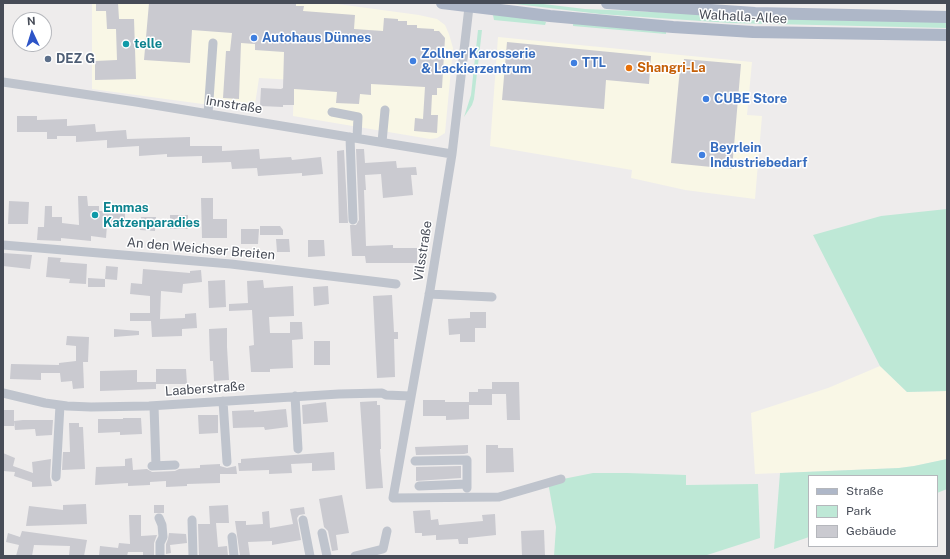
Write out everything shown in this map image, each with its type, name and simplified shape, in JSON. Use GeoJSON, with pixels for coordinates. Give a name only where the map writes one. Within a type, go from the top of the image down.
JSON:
{"type":"FeatureCollection","features":[{"type":"Feature","properties":{"kind":"main road","name":"Walhalla-Allee"},"geometry":{"type":"LineString","coordinates":[[442,3],[469,4],[673,28],[753,32],[947,35]]}},
{"type":"Feature","properties":{"kind":"main road","name":"Walhalla-Allee"},"geometry":{"type":"LineString","coordinates":[[606,3],[755,14],[947,17]]}},
{"type":"Feature","properties":{"kind":"street","name":"Vilsstraße"},"geometry":{"type":"LineString","coordinates":[[467,497],[393,498],[452,154],[469,4]]}},
{"type":"Feature","properties":{"kind":"street"},"geometry":{"type":"LineString","coordinates":[[208,114],[213,43]]}},
{"type":"Feature","properties":{"kind":"street","name":"Innstraße"},"geometry":{"type":"LineString","coordinates":[[6,82],[452,154]]}},
{"type":"Feature","properties":{"kind":"street"},"geometry":{"type":"LineString","coordinates":[[382,142],[386,110]]}},
{"type":"Feature","properties":{"kind":"street"},"geometry":{"type":"LineString","coordinates":[[332,112],[358,117],[354,137],[353,220]]}},
{"type":"Feature","properties":{"kind":"street","name":"An den Weichser Breiten"},"geometry":{"type":"LineString","coordinates":[[3,245],[231,264],[396,284]]}},
{"type":"Feature","properties":{"kind":"street"},"geometry":{"type":"LineString","coordinates":[[429,294],[492,297]]}},
{"type":"Feature","properties":{"kind":"street","name":"Laaberstraße"},"geometry":{"type":"LineString","coordinates":[[3,393],[45,404],[92,407],[154,406],[338,394],[382,393],[386,395],[410,396]]}},
{"type":"Feature","properties":{"kind":"street"},"geometry":{"type":"LineString","coordinates":[[295,396],[298,449]]}},
{"type":"Feature","properties":{"kind":"street"},"geometry":{"type":"LineString","coordinates":[[223,401],[227,462]]}},
{"type":"Feature","properties":{"kind":"street"},"geometry":{"type":"LineString","coordinates":[[56,477],[60,405]]}},
{"type":"Feature","properties":{"kind":"street"},"geometry":{"type":"LineString","coordinates":[[154,406],[154,466],[174,465]]}},
{"type":"Feature","properties":{"kind":"street"},"geometry":{"type":"LineString","coordinates":[[415,461],[467,460],[467,497],[499,497],[561,479]]}},
{"type":"Feature","properties":{"kind":"street"},"geometry":{"type":"LineString","coordinates":[[419,486],[467,484]]}},
{"type":"Feature","properties":{"kind":"street"},"geometry":{"type":"LineString","coordinates":[[159,518],[162,525],[163,537],[160,543],[160,556]]}},
{"type":"Feature","properties":{"kind":"street"},"geometry":{"type":"LineString","coordinates":[[192,520],[194,556]]}},
{"type":"Feature","properties":{"kind":"street"},"geometry":{"type":"LineString","coordinates":[[303,520],[310,556]]}},
{"type":"Feature","properties":{"kind":"street"},"geometry":{"type":"LineString","coordinates":[[355,556],[383,549],[387,531]]}},
{"type":"Feature","properties":{"kind":"street"},"geometry":{"type":"LineString","coordinates":[[322,533],[327,556]]}},
{"type":"Feature","properties":{"kind":"street"},"geometry":{"type":"LineString","coordinates":[[232,537],[234,556]]}},
{"type":"Feature","properties":{"kind":"shaded area"},"geometry":{"type":"Polygon","coordinates":[[[92,3],[330,3],[419,15],[437,19],[445,25],[453,48],[445,133],[437,138],[430,139],[293,116],[294,80],[259,78],[254,111],[92,89],[92,3]]]}},
{"type":"Feature","properties":{"kind":"shaded area"},"geometry":{"type":"Polygon","coordinates":[[[498,37],[752,62],[747,115],[762,116],[755,199],[685,190],[631,178],[632,170],[490,146],[498,37]]]}},
{"type":"Feature","properties":{"kind":"shaded area"},"geometry":{"type":"Polygon","coordinates":[[[880,366],[907,392],[947,391],[947,459],[899,468],[755,474],[751,413],[828,388],[880,366]]]}},
{"type":"Feature","properties":{"kind":"green space"},"geometry":{"type":"Polygon","coordinates":[[[507,3],[535,3],[585,9],[682,13],[947,21],[947,28],[730,23],[600,14],[507,3]]]}},
{"type":"Feature","properties":{"kind":"green space"},"geometry":{"type":"Polygon","coordinates":[[[493,15],[530,17],[546,22],[545,25],[494,20],[493,15]]]}},
{"type":"Feature","properties":{"kind":"green space"},"geometry":{"type":"Polygon","coordinates":[[[573,22],[666,30],[666,34],[573,26],[573,22]]]}},
{"type":"Feature","properties":{"kind":"green space"},"geometry":{"type":"Polygon","coordinates":[[[478,30],[482,30],[474,99],[464,117],[471,95],[478,30]]]}},
{"type":"Feature","properties":{"kind":"green space"},"geometry":{"type":"Polygon","coordinates":[[[947,209],[947,391],[907,392],[880,366],[813,235],[881,216],[947,209]]]}},
{"type":"Feature","properties":{"kind":"green space"},"geometry":{"type":"Polygon","coordinates":[[[947,459],[947,489],[938,493],[938,475],[808,475],[808,537],[774,549],[780,473],[899,468],[947,459]]]}},
{"type":"Feature","properties":{"kind":"green space"},"geometry":{"type":"Polygon","coordinates":[[[593,473],[686,475],[686,485],[758,484],[760,538],[704,556],[554,556],[556,527],[548,482],[593,473]]]}},
{"type":"Feature","properties":{"kind":"building"},"geometry":{"type":"Polygon","coordinates":[[[96,3],[118,3],[119,19],[134,19],[136,79],[95,80],[95,61],[117,60],[116,29],[107,29],[106,11],[96,11],[96,3]]]}},
{"type":"Feature","properties":{"kind":"building"},"geometry":{"type":"Polygon","coordinates":[[[149,3],[296,4],[296,6],[304,6],[303,11],[355,15],[354,29],[383,31],[384,18],[407,21],[407,25],[417,25],[417,28],[434,29],[434,31],[439,31],[445,38],[442,88],[437,88],[437,95],[432,95],[431,115],[438,115],[437,133],[414,131],[415,118],[423,119],[425,87],[371,84],[371,95],[360,94],[359,104],[336,103],[337,92],[294,89],[294,105],[283,105],[283,107],[260,106],[261,88],[283,88],[284,52],[255,50],[255,44],[241,43],[239,99],[223,98],[226,51],[230,51],[232,33],[192,30],[190,63],[144,60],[149,3]]]}},
{"type":"Feature","properties":{"kind":"building"},"geometry":{"type":"Polygon","coordinates":[[[507,42],[651,56],[649,84],[606,80],[604,109],[502,100],[507,42]]]}},
{"type":"Feature","properties":{"kind":"building"},"geometry":{"type":"Polygon","coordinates":[[[684,59],[741,64],[732,169],[671,163],[680,68],[683,68],[684,59]]]}},
{"type":"Feature","properties":{"kind":"building"},"geometry":{"type":"Polygon","coordinates":[[[17,116],[37,116],[37,120],[67,119],[67,126],[95,124],[96,132],[126,130],[127,139],[190,137],[190,146],[222,146],[222,151],[259,149],[260,159],[291,157],[292,160],[321,157],[323,174],[302,176],[302,173],[258,176],[257,168],[232,169],[231,162],[202,163],[202,156],[167,157],[167,154],[139,156],[139,146],[107,148],[107,140],[76,142],[76,136],[57,136],[57,139],[47,139],[47,132],[17,132],[17,116]]]}},
{"type":"Feature","properties":{"kind":"building"},"geometry":{"type":"Polygon","coordinates":[[[356,149],[364,149],[365,163],[396,161],[397,168],[416,167],[417,175],[411,175],[413,195],[383,198],[381,174],[365,175],[366,190],[364,190],[366,246],[393,245],[393,248],[417,248],[417,263],[366,263],[365,256],[352,256],[350,225],[356,225],[359,220],[356,149]]]}},
{"type":"Feature","properties":{"kind":"building"},"geometry":{"type":"Polygon","coordinates":[[[344,150],[348,223],[339,223],[337,151],[344,150]]]}},
{"type":"Feature","properties":{"kind":"building"},"geometry":{"type":"Polygon","coordinates":[[[78,196],[87,196],[88,206],[99,206],[99,211],[125,211],[125,225],[107,225],[106,238],[91,236],[91,241],[61,238],[61,241],[37,240],[38,227],[44,227],[45,206],[52,206],[52,217],[62,217],[62,223],[79,225],[78,196]]]}},
{"type":"Feature","properties":{"kind":"building"},"geometry":{"type":"Polygon","coordinates":[[[201,198],[213,198],[213,219],[227,219],[227,238],[202,238],[201,198]]]}},
{"type":"Feature","properties":{"kind":"building"},"geometry":{"type":"Polygon","coordinates":[[[9,201],[29,202],[28,224],[8,224],[9,201]]]}},
{"type":"Feature","properties":{"kind":"building"},"geometry":{"type":"Polygon","coordinates":[[[170,215],[188,215],[188,229],[170,229],[170,215]]]}},
{"type":"Feature","properties":{"kind":"building"},"geometry":{"type":"Polygon","coordinates":[[[141,217],[156,217],[155,231],[140,230],[141,217]]]}},
{"type":"Feature","properties":{"kind":"building"},"geometry":{"type":"Polygon","coordinates":[[[260,226],[280,226],[283,230],[283,235],[260,235],[260,226]]]}},
{"type":"Feature","properties":{"kind":"building"},"geometry":{"type":"Polygon","coordinates":[[[241,229],[259,229],[258,244],[241,244],[241,229]]]}},
{"type":"Feature","properties":{"kind":"building"},"geometry":{"type":"Polygon","coordinates":[[[276,239],[289,239],[290,252],[277,252],[276,239]]]}},
{"type":"Feature","properties":{"kind":"building"},"geometry":{"type":"Polygon","coordinates":[[[308,240],[324,240],[325,256],[308,257],[308,240]]]}},
{"type":"Feature","properties":{"kind":"building"},"geometry":{"type":"Polygon","coordinates":[[[3,253],[32,255],[30,269],[3,266],[3,253]]]}},
{"type":"Feature","properties":{"kind":"building"},"geometry":{"type":"Polygon","coordinates":[[[48,257],[61,258],[60,262],[87,264],[86,284],[69,283],[70,279],[46,277],[48,257]]]}},
{"type":"Feature","properties":{"kind":"building"},"geometry":{"type":"Polygon","coordinates":[[[106,266],[118,267],[117,280],[105,279],[106,266]]]}},
{"type":"Feature","properties":{"kind":"building"},"geometry":{"type":"Polygon","coordinates":[[[143,269],[190,273],[190,271],[201,270],[202,282],[183,284],[182,293],[161,291],[160,319],[185,318],[185,314],[196,313],[197,328],[182,329],[182,336],[152,337],[151,321],[130,321],[130,313],[150,313],[150,296],[130,294],[131,283],[142,284],[143,269]]]}},
{"type":"Feature","properties":{"kind":"building"},"geometry":{"type":"Polygon","coordinates":[[[88,278],[105,279],[105,287],[88,287],[88,278]]]}},
{"type":"Feature","properties":{"kind":"building"},"geometry":{"type":"Polygon","coordinates":[[[225,280],[226,307],[209,308],[208,281],[225,280]]]}},
{"type":"Feature","properties":{"kind":"building"},"geometry":{"type":"Polygon","coordinates":[[[263,280],[264,288],[293,286],[294,316],[269,317],[270,333],[290,333],[290,322],[302,322],[303,339],[292,340],[293,368],[270,369],[270,372],[251,372],[249,346],[254,345],[252,310],[229,311],[229,304],[248,303],[247,281],[263,280]]]}},
{"type":"Feature","properties":{"kind":"building"},"geometry":{"type":"Polygon","coordinates":[[[328,286],[329,304],[314,306],[313,287],[328,286]]]}},
{"type":"Feature","properties":{"kind":"building"},"geometry":{"type":"Polygon","coordinates":[[[392,295],[394,332],[398,332],[398,339],[394,339],[395,377],[377,378],[373,296],[392,295]]]}},
{"type":"Feature","properties":{"kind":"building"},"geometry":{"type":"Polygon","coordinates":[[[470,312],[486,312],[486,328],[475,328],[475,342],[460,342],[460,334],[449,335],[448,319],[470,318],[470,312]]]}},
{"type":"Feature","properties":{"kind":"building"},"geometry":{"type":"Polygon","coordinates":[[[227,328],[229,380],[214,381],[213,361],[210,361],[209,329],[227,328]]]}},
{"type":"Feature","properties":{"kind":"building"},"geometry":{"type":"Polygon","coordinates":[[[114,329],[139,331],[139,335],[114,337],[114,329]]]}},
{"type":"Feature","properties":{"kind":"building"},"geometry":{"type":"Polygon","coordinates":[[[67,336],[89,337],[88,362],[83,362],[84,388],[73,389],[72,381],[61,382],[60,373],[41,373],[41,380],[10,379],[11,364],[59,365],[59,363],[76,361],[76,346],[66,345],[67,336]]]}},
{"type":"Feature","properties":{"kind":"building"},"geometry":{"type":"Polygon","coordinates":[[[314,341],[330,341],[330,365],[314,365],[314,341]]]}},
{"type":"Feature","properties":{"kind":"building"},"geometry":{"type":"Polygon","coordinates":[[[156,369],[186,369],[187,384],[156,384],[156,369]]]}},
{"type":"Feature","properties":{"kind":"building"},"geometry":{"type":"Polygon","coordinates":[[[137,370],[137,382],[156,382],[156,389],[100,391],[100,371],[137,370]]]}},
{"type":"Feature","properties":{"kind":"building"},"geometry":{"type":"Polygon","coordinates":[[[492,382],[519,382],[520,420],[507,420],[506,394],[492,394],[492,405],[469,405],[469,419],[446,420],[446,416],[423,416],[423,400],[469,402],[469,392],[478,392],[478,389],[492,389],[492,382]]]}},
{"type":"Feature","properties":{"kind":"building"},"geometry":{"type":"Polygon","coordinates":[[[377,401],[377,405],[380,405],[380,449],[383,488],[366,489],[360,402],[377,401]]]}},
{"type":"Feature","properties":{"kind":"building"},"geometry":{"type":"Polygon","coordinates":[[[326,402],[328,422],[303,424],[302,405],[326,402]]]}},
{"type":"Feature","properties":{"kind":"building"},"geometry":{"type":"Polygon","coordinates":[[[286,409],[288,427],[265,430],[264,427],[233,428],[232,411],[254,410],[254,412],[286,409]]]}},
{"type":"Feature","properties":{"kind":"building"},"geometry":{"type":"Polygon","coordinates":[[[3,410],[14,410],[14,426],[3,426],[3,410]]]}},
{"type":"Feature","properties":{"kind":"building"},"geometry":{"type":"Polygon","coordinates":[[[198,415],[218,415],[218,433],[199,434],[198,415]]]}},
{"type":"Feature","properties":{"kind":"building"},"geometry":{"type":"Polygon","coordinates":[[[141,418],[142,434],[120,435],[120,432],[98,433],[98,419],[141,418]]]}},
{"type":"Feature","properties":{"kind":"building"},"geometry":{"type":"Polygon","coordinates":[[[53,420],[52,435],[36,436],[35,429],[15,430],[14,421],[53,420]]]}},
{"type":"Feature","properties":{"kind":"building"},"geometry":{"type":"Polygon","coordinates":[[[69,423],[79,423],[79,427],[83,427],[85,469],[62,470],[63,452],[70,452],[69,423]]]}},
{"type":"Feature","properties":{"kind":"building"},"geometry":{"type":"Polygon","coordinates":[[[468,445],[468,453],[464,454],[416,455],[415,447],[468,445]]]}},
{"type":"Feature","properties":{"kind":"building"},"geometry":{"type":"Polygon","coordinates":[[[486,445],[498,445],[498,448],[513,448],[514,472],[486,473],[486,445]]]}},
{"type":"Feature","properties":{"kind":"building"},"geometry":{"type":"Polygon","coordinates":[[[334,452],[335,470],[312,471],[312,463],[291,464],[292,473],[269,474],[269,470],[239,471],[238,463],[241,463],[241,459],[334,452]]]}},
{"type":"Feature","properties":{"kind":"building"},"geometry":{"type":"Polygon","coordinates":[[[3,453],[15,458],[13,466],[33,473],[32,462],[51,459],[50,477],[52,486],[32,487],[32,482],[14,476],[15,472],[3,471],[3,453]]]}},
{"type":"Feature","properties":{"kind":"building"},"geometry":{"type":"Polygon","coordinates":[[[132,458],[133,470],[147,469],[152,472],[175,471],[179,469],[200,468],[200,465],[220,464],[220,466],[227,468],[236,466],[237,474],[220,474],[220,483],[187,484],[187,486],[166,487],[166,481],[150,482],[150,485],[128,486],[128,483],[95,485],[96,467],[125,466],[125,459],[132,458]]]}},
{"type":"Feature","properties":{"kind":"building"},"geometry":{"type":"Polygon","coordinates":[[[461,466],[461,478],[416,481],[416,467],[461,466]]]}},
{"type":"Feature","properties":{"kind":"building"},"geometry":{"type":"Polygon","coordinates":[[[342,495],[349,533],[336,535],[338,550],[332,551],[328,531],[324,527],[319,499],[342,495]]]}},
{"type":"Feature","properties":{"kind":"building"},"geometry":{"type":"Polygon","coordinates":[[[86,504],[87,524],[26,526],[29,506],[63,510],[63,505],[86,504]]]}},
{"type":"Feature","properties":{"kind":"building"},"geometry":{"type":"Polygon","coordinates":[[[154,505],[164,505],[164,513],[154,513],[154,505]]]}},
{"type":"Feature","properties":{"kind":"building"},"geometry":{"type":"Polygon","coordinates":[[[228,505],[229,523],[216,523],[218,547],[227,546],[228,556],[199,556],[198,524],[210,524],[209,506],[228,505]]]}},
{"type":"Feature","properties":{"kind":"building"},"geometry":{"type":"Polygon","coordinates":[[[304,507],[305,514],[299,515],[297,518],[301,540],[272,545],[272,541],[248,542],[250,556],[240,556],[235,521],[246,521],[246,525],[263,524],[262,512],[269,511],[270,528],[293,524],[290,509],[304,507]]]}},
{"type":"Feature","properties":{"kind":"building"},"geometry":{"type":"Polygon","coordinates":[[[430,510],[431,520],[438,519],[439,525],[483,521],[482,515],[495,514],[496,535],[468,538],[468,544],[459,544],[458,539],[436,540],[436,535],[422,536],[422,533],[415,533],[413,511],[430,510]]]}},
{"type":"Feature","properties":{"kind":"building"},"geometry":{"type":"Polygon","coordinates":[[[129,515],[141,515],[141,536],[157,535],[154,543],[154,556],[143,556],[143,552],[128,552],[127,556],[99,556],[100,546],[118,548],[119,543],[130,544],[129,515]]]}},
{"type":"Feature","properties":{"kind":"building"},"geometry":{"type":"Polygon","coordinates":[[[544,530],[545,556],[522,556],[521,531],[544,530]]]}},
{"type":"Feature","properties":{"kind":"building"},"geometry":{"type":"Polygon","coordinates":[[[22,531],[87,540],[84,556],[69,556],[70,546],[34,545],[32,556],[16,556],[19,545],[6,542],[8,533],[20,537],[22,531]]]}},
{"type":"Feature","properties":{"kind":"building"},"geometry":{"type":"Polygon","coordinates":[[[169,533],[186,534],[187,543],[170,545],[171,553],[166,554],[166,544],[169,533]]]}},
{"type":"Feature","properties":{"kind":"place","name":"Autohaus Dünnes"},"geometry":{"type":"Point","coordinates":[254,38]}},
{"type":"Feature","properties":{"kind":"place","name":"telle"},"geometry":{"type":"Point","coordinates":[126,44]}},
{"type":"Feature","properties":{"kind":"place","name":"DEZ G"},"geometry":{"type":"Point","coordinates":[48,59]}},
{"type":"Feature","properties":{"kind":"place","name":"Zollner Karosserie & Lackierzentrum"},"geometry":{"type":"Point","coordinates":[413,61]}},
{"type":"Feature","properties":{"kind":"place","name":"TTL"},"geometry":{"type":"Point","coordinates":[574,63]}},
{"type":"Feature","properties":{"kind":"place","name":"Shangri-La"},"geometry":{"type":"Point","coordinates":[629,68]}},
{"type":"Feature","properties":{"kind":"place","name":"CUBE Store"},"geometry":{"type":"Point","coordinates":[706,99]}},
{"type":"Feature","properties":{"kind":"place","name":"Beyrlein Industriebedarf"},"geometry":{"type":"Point","coordinates":[702,155]}},
{"type":"Feature","properties":{"kind":"place","name":"Emmas Katzenparadies"},"geometry":{"type":"Point","coordinates":[95,215]}}]}
